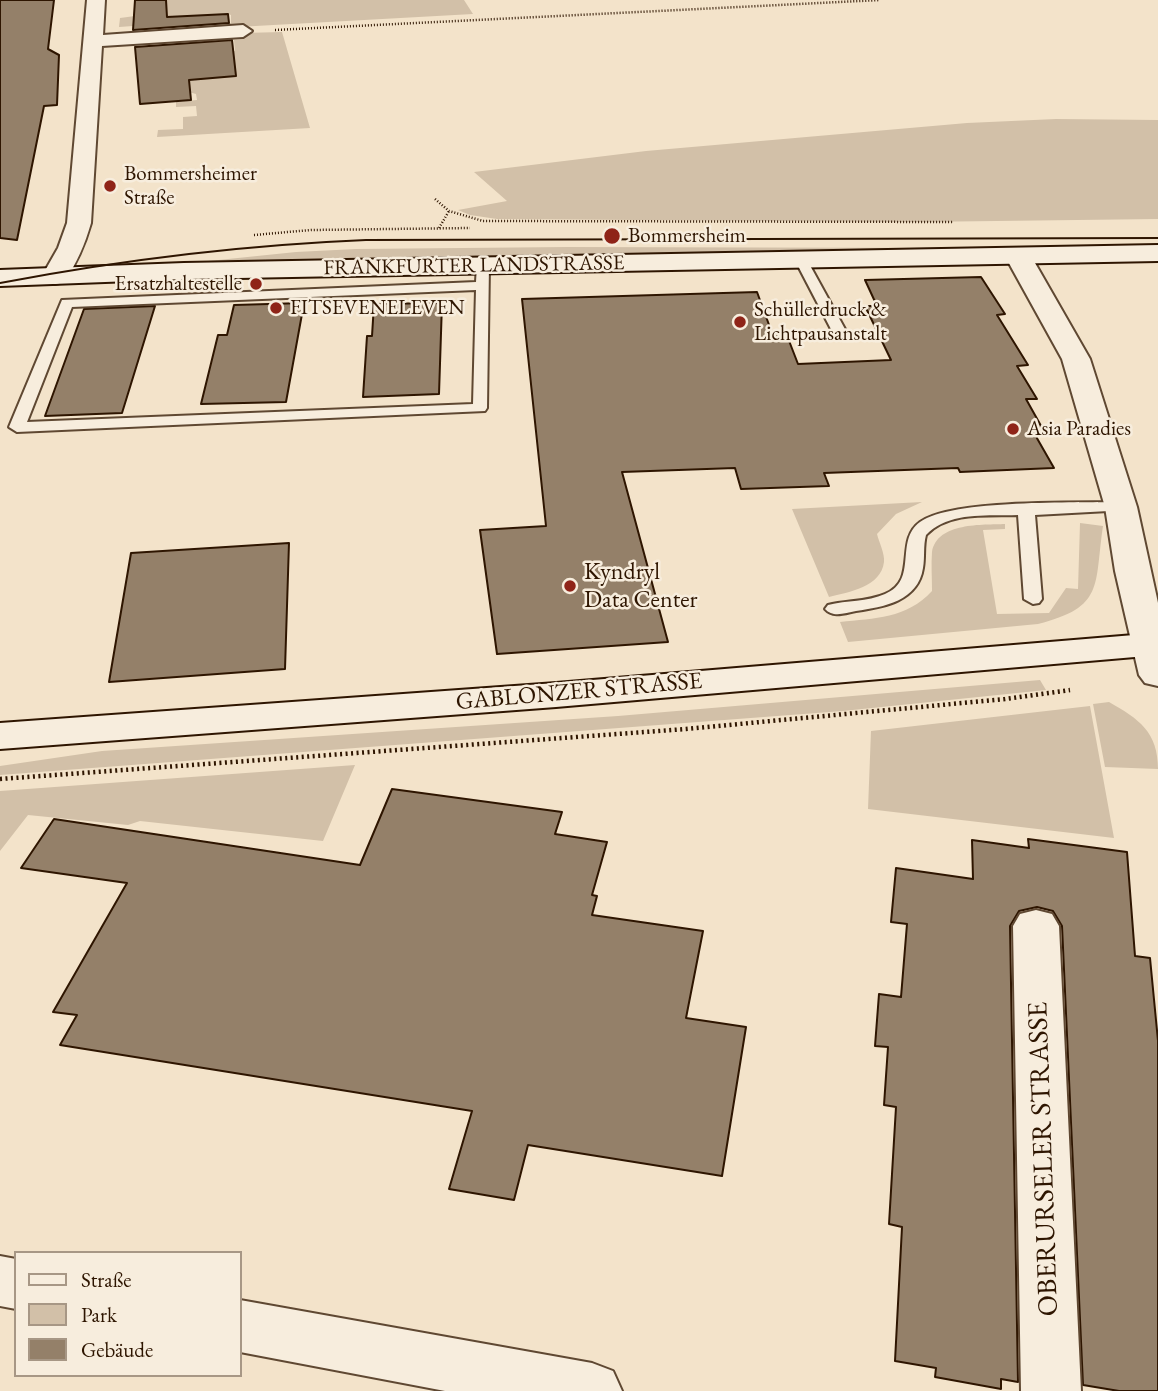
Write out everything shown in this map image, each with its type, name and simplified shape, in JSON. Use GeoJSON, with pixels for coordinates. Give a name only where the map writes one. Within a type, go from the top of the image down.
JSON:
{"type":"FeatureCollection","features":[{"type":"Feature","properties":{"kind":"street"},"geometry":{"type":"LineString","coordinates":[[55,276],[64,263],[79,223],[79,189],[96,0]]}},
{"type":"Feature","properties":{"kind":"street"},"geometry":{"type":"LineString","coordinates":[[93,41],[243,30]]}},
{"type":"Feature","properties":{"kind":"street","name":"FRANKFURTER LANDSTRASSE"},"geometry":{"type":"LineString","coordinates":[[0,278],[483,275],[801,260],[1158,253]]}},
{"type":"Feature","properties":{"kind":"street"},"geometry":{"type":"LineString","coordinates":[[1018,256],[1076,359],[1121,507],[1155,654]]}},
{"type":"Feature","properties":{"kind":"street","name":"GABLONZER STRASSE"},"geometry":{"type":"LineString","coordinates":[[0,736],[1155,654]]}},
{"type":"Feature","properties":{"kind":"street","name":"OBERURSELER STRASSE"},"geometry":{"type":"LineString","coordinates":[[1036,926],[1051,1391]]}},
{"type":"Feature","properties":{"kind":"street"},"geometry":{"type":"LineString","coordinates":[[242,1326],[592,1391]]}},
{"type":"Feature","properties":{"kind":"lane"},"geometry":{"type":"LineString","coordinates":[[801,260],[839,331]]}},
{"type":"Feature","properties":{"kind":"lane"},"geometry":{"type":"LineString","coordinates":[[483,275],[480,408],[17,427],[67,303],[483,275]]}},
{"type":"Feature","properties":{"kind":"lane"},"geometry":{"type":"LineString","coordinates":[[834,609],[879,603],[906,589],[914,569],[914,542],[922,528],[941,517],[965,512],[1121,507]]}},
{"type":"Feature","properties":{"kind":"lane"},"geometry":{"type":"LineString","coordinates":[[1026,510],[1033,599]]}},
{"type":"Feature","properties":{"kind":"path"},"geometry":{"type":"LineString","coordinates":[[243,30],[880,0]]}},
{"type":"Feature","properties":{"kind":"path"},"geometry":{"type":"LineString","coordinates":[[435,199],[449,211],[483,221],[955,222]]}},
{"type":"Feature","properties":{"kind":"path"},"geometry":{"type":"LineString","coordinates":[[439,228],[440,222],[449,211]]}},
{"type":"Feature","properties":{"kind":"path"},"geometry":{"type":"LineString","coordinates":[[246,235],[311,230],[470,228]]}},
{"type":"Feature","properties":{"kind":"path"},"geometry":{"type":"LineString","coordinates":[[0,779],[699,728],[992,700],[1083,688]]}},
{"type":"Feature","properties":{"kind":"green space"},"geometry":{"type":"Polygon","coordinates":[[[166,0],[464,0],[473,14],[183,30],[186,25],[231,23],[231,15],[228,14],[134,19],[133,26],[119,27],[120,18],[135,16],[166,0]]]}},
{"type":"Feature","properties":{"kind":"green space"},"geometry":{"type":"Polygon","coordinates":[[[282,32],[310,128],[157,137],[158,130],[183,129],[183,117],[197,116],[196,106],[176,107],[176,102],[197,100],[196,94],[185,91],[158,56],[235,51],[234,40],[244,39],[243,33],[282,32]]]}},
{"type":"Feature","properties":{"kind":"green space"},"geometry":{"type":"Polygon","coordinates":[[[1056,119],[1158,120],[1158,219],[916,222],[497,219],[470,215],[458,210],[507,201],[474,172],[646,151],[967,123],[1056,119]]]}},
{"type":"Feature","properties":{"kind":"green space"},"geometry":{"type":"Polygon","coordinates":[[[949,248],[199,262],[356,249],[949,248]]]}},
{"type":"Feature","properties":{"kind":"green space"},"geometry":{"type":"Polygon","coordinates":[[[922,502],[896,514],[877,534],[884,562],[877,577],[863,587],[829,597],[792,509],[922,502]]]}},
{"type":"Feature","properties":{"kind":"green space"},"geometry":{"type":"Polygon","coordinates":[[[1080,523],[1103,526],[1092,591],[1086,601],[1075,610],[1038,624],[848,642],[840,622],[889,616],[922,600],[932,591],[932,552],[936,542],[951,530],[974,525],[1005,524],[1005,529],[983,530],[997,614],[1049,613],[1066,588],[1078,589],[1080,523]]]}},
{"type":"Feature","properties":{"kind":"green space"},"geometry":{"type":"Polygon","coordinates":[[[1040,680],[1046,690],[843,711],[0,775],[0,766],[102,751],[618,716],[1040,680]]]}},
{"type":"Feature","properties":{"kind":"green space"},"geometry":{"type":"Polygon","coordinates":[[[1109,702],[1145,728],[1155,745],[1158,769],[1105,767],[1093,704],[1109,702]]]}},
{"type":"Feature","properties":{"kind":"green space"},"geometry":{"type":"Polygon","coordinates":[[[1090,706],[1114,838],[868,809],[871,731],[1090,706]]]}},
{"type":"Feature","properties":{"kind":"green space"},"geometry":{"type":"Polygon","coordinates":[[[355,765],[323,841],[140,821],[128,825],[28,815],[0,851],[0,791],[355,765]]]}},
{"type":"Feature","properties":{"kind":"building"},"geometry":{"type":"Polygon","coordinates":[[[0,0],[54,0],[48,49],[59,55],[57,105],[44,106],[17,240],[0,238],[0,0]]]}},
{"type":"Feature","properties":{"kind":"building"},"geometry":{"type":"Polygon","coordinates":[[[135,0],[166,0],[167,17],[228,14],[229,23],[133,30],[135,0]]]}},
{"type":"Feature","properties":{"kind":"building"},"geometry":{"type":"Polygon","coordinates":[[[232,40],[236,76],[189,80],[191,100],[140,104],[135,47],[232,40]]]}},
{"type":"Feature","properties":{"kind":"building"},"geometry":{"type":"Polygon","coordinates":[[[981,277],[1005,314],[997,315],[1028,365],[1017,366],[1037,399],[1026,399],[1045,433],[1034,433],[1054,468],[824,473],[829,486],[741,489],[735,468],[622,472],[668,642],[497,654],[480,530],[546,526],[522,299],[757,292],[772,333],[786,333],[798,364],[891,360],[865,306],[877,306],[865,280],[981,277]]]}},
{"type":"Feature","properties":{"kind":"building"},"geometry":{"type":"Polygon","coordinates":[[[304,303],[286,402],[201,404],[218,335],[227,335],[234,305],[304,303]]]}},
{"type":"Feature","properties":{"kind":"building"},"geometry":{"type":"Polygon","coordinates":[[[442,303],[439,394],[363,397],[367,336],[372,336],[374,304],[442,303]]]}},
{"type":"Feature","properties":{"kind":"building"},"geometry":{"type":"Polygon","coordinates":[[[155,306],[122,413],[45,416],[84,309],[155,306]]]}},
{"type":"Feature","properties":{"kind":"building"},"geometry":{"type":"Polygon","coordinates":[[[289,543],[285,669],[109,682],[131,553],[289,543]]]}},
{"type":"Feature","properties":{"kind":"building"},"geometry":{"type":"Polygon","coordinates":[[[392,789],[562,812],[555,834],[607,842],[592,895],[597,896],[592,915],[703,931],[686,1018],[746,1027],[722,1176],[528,1145],[514,1200],[449,1189],[472,1111],[60,1045],[77,1015],[53,1012],[127,883],[21,868],[54,819],[360,865],[392,789]]]}},
{"type":"Feature","properties":{"kind":"building"},"geometry":{"type":"Polygon","coordinates":[[[1028,839],[1127,852],[1135,956],[1150,958],[1158,1041],[1158,1391],[1119,1391],[1083,1385],[1062,926],[1053,911],[1037,907],[1019,911],[1010,926],[1018,1382],[1001,1379],[1001,1389],[935,1377],[936,1368],[895,1361],[902,1227],[889,1224],[896,1107],[884,1105],[888,1047],[875,1046],[879,994],[901,997],[907,924],[891,922],[896,868],[973,879],[972,840],[1029,848],[1028,839]]]}},
{"type":"Feature","properties":{"kind":"tram line"},"geometry":{"type":"LineString","coordinates":[[0,283],[182,255],[366,240],[1158,238]]}},
{"type":"Feature","properties":{"kind":"place","name":"Bommersheimer Straße"},"geometry":{"type":"Point","coordinates":[110,186]}},
{"type":"Feature","properties":{"kind":"place","name":"Bommersheim"},"geometry":{"type":"Point","coordinates":[612,236]}},
{"type":"Feature","properties":{"kind":"place","name":"Ersatzhaltestelle"},"geometry":{"type":"Point","coordinates":[256,284]}},
{"type":"Feature","properties":{"kind":"place","name":"FITSEVENELEVEN"},"geometry":{"type":"Point","coordinates":[276,308]}},
{"type":"Feature","properties":{"kind":"place","name":"Schüllerdruck & Lichtpausanstalt"},"geometry":{"type":"Point","coordinates":[740,322]}},
{"type":"Feature","properties":{"kind":"place","name":"Asia Paradies"},"geometry":{"type":"Point","coordinates":[1013,429]}},
{"type":"Feature","properties":{"kind":"place","name":"Kyndryl Data Center"},"geometry":{"type":"Point","coordinates":[570,586]}}]}
